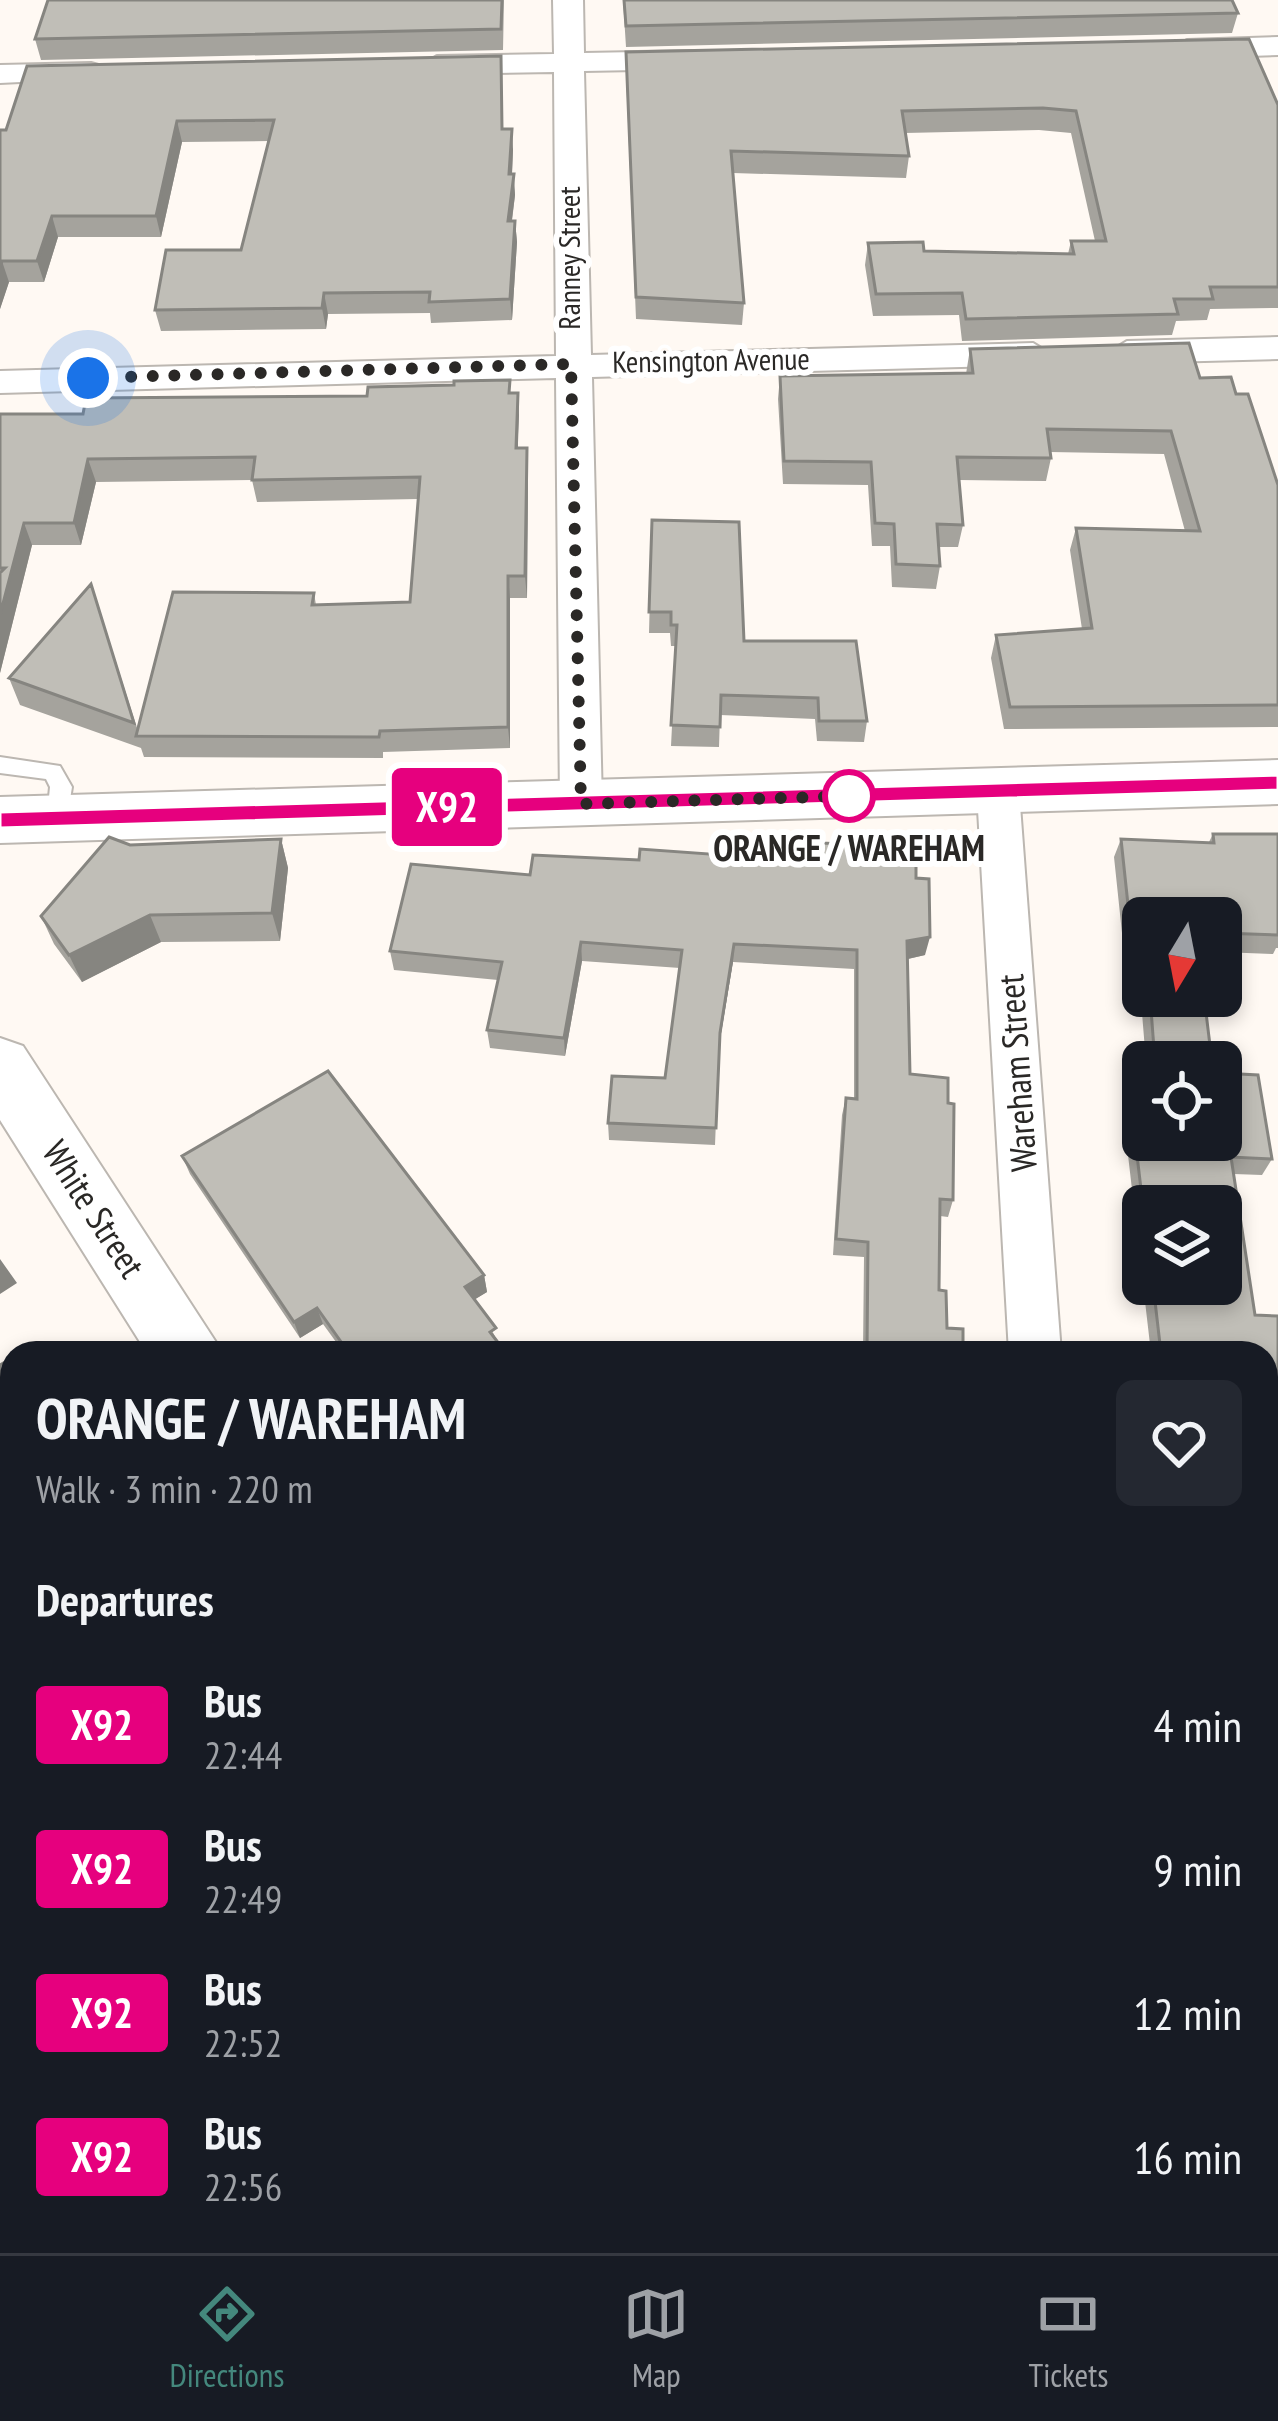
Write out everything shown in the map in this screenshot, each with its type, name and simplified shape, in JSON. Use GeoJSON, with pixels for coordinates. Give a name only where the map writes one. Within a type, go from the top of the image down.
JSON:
{"type":"FeatureCollection","features":[{"type":"Feature","properties":{"kind":"street","name":"Ranney Street"},"geometry":{"type":"LineString","coordinates":[[568,0],[581,804]]}},
{"type":"Feature","properties":{"kind":"street"},"geometry":{"type":"LineString","coordinates":[[1149,50],[1278,46]]}},
{"type":"Feature","properties":{"kind":"street"},"geometry":{"type":"LineString","coordinates":[[403,66],[731,59]]}},
{"type":"Feature","properties":{"kind":"street"},"geometry":{"type":"LineString","coordinates":[[0,74],[118,71]]}},
{"type":"Feature","properties":{"kind":"street","name":"Kensington Avenue"},"geometry":{"type":"LineString","coordinates":[[0,382],[1278,348]]}},
{"type":"Feature","properties":{"kind":"street"},"geometry":{"type":"LineString","coordinates":[[0,820],[1278,782]]}},
{"type":"Feature","properties":{"kind":"street","name":"Wareham Street"},"geometry":{"type":"LineString","coordinates":[[998,792],[1034,1341]]}},
{"type":"Feature","properties":{"kind":"street","name":"White Street"},"geometry":{"type":"LineString","coordinates":[[0,1065],[179,1341]]}},
{"type":"Feature","properties":{"kind":"lane"},"geometry":{"type":"LineString","coordinates":[[0,765],[52,772],[61,787],[58,818]]}},
{"type":"Feature","properties":{"kind":"building"},"geometry":{"type":"Polygon","coordinates":[[[48,0],[502,0],[501,29],[35,39],[48,0]]]}},
{"type":"Feature","properties":{"kind":"building"},"geometry":{"type":"Polygon","coordinates":[[[624,0],[1232,0],[1238,13],[626,26],[624,0]]]}},
{"type":"Feature","properties":{"kind":"building"},"geometry":{"type":"Polygon","coordinates":[[[1249,39],[1278,105],[1278,287],[1210,287],[1213,299],[1174,299],[1178,314],[966,319],[962,293],[876,294],[868,243],[923,242],[924,251],[1074,254],[1071,241],[1106,241],[1076,111],[1043,108],[902,111],[909,156],[731,151],[744,303],[636,297],[626,52],[1249,39]]]}},
{"type":"Feature","properties":{"kind":"building"},"geometry":{"type":"Polygon","coordinates":[[[501,56],[502,129],[512,129],[509,174],[514,174],[508,221],[515,221],[510,299],[429,302],[430,292],[324,293],[322,308],[155,310],[166,250],[241,250],[274,120],[177,121],[156,216],[52,216],[37,261],[2,261],[0,267],[0,130],[6,130],[27,66],[501,56]]]}},
{"type":"Feature","properties":{"kind":"building"},"geometry":{"type":"Polygon","coordinates":[[[1189,343],[1200,378],[1231,377],[1236,394],[1248,394],[1278,485],[1278,705],[1010,707],[996,635],[1092,628],[1076,528],[1200,531],[1171,431],[1047,429],[1051,458],[957,457],[963,525],[937,524],[940,566],[896,564],[894,524],[875,523],[871,462],[784,461],[780,376],[973,373],[970,349],[1189,343]]]}},
{"type":"Feature","properties":{"kind":"building"},"geometry":{"type":"Polygon","coordinates":[[[510,380],[509,393],[518,393],[516,448],[527,448],[525,576],[508,576],[508,727],[380,731],[379,737],[136,736],[173,592],[314,593],[312,605],[410,602],[420,477],[252,480],[255,457],[88,459],[74,523],[24,523],[0,615],[0,573],[5,568],[0,568],[0,414],[83,414],[86,398],[367,396],[368,387],[510,380]]]}},
{"type":"Feature","properties":{"kind":"building"},"geometry":{"type":"Polygon","coordinates":[[[652,520],[739,522],[744,641],[856,641],[867,721],[819,721],[818,698],[721,695],[720,727],[671,725],[677,625],[671,625],[671,612],[649,612],[652,520]]]}},
{"type":"Feature","properties":{"kind":"building"},"geometry":{"type":"Polygon","coordinates":[[[91,584],[134,723],[9,678],[91,584]]]}},
{"type":"Feature","properties":{"kind":"building"},"geometry":{"type":"Polygon","coordinates":[[[1213,834],[1278,834],[1278,935],[1242,934],[1242,897],[1127,897],[1121,839],[1214,843],[1213,834]]]}},
{"type":"Feature","properties":{"kind":"building"},"geometry":{"type":"Polygon","coordinates":[[[109,837],[130,845],[281,839],[272,913],[150,915],[69,955],[41,916],[109,837]]]}},
{"type":"Feature","properties":{"kind":"building"},"geometry":{"type":"Polygon","coordinates":[[[751,840],[890,846],[890,857],[916,858],[916,878],[929,879],[930,937],[907,941],[910,1074],[948,1078],[948,1103],[954,1104],[953,1200],[940,1199],[939,1290],[946,1291],[947,1328],[963,1329],[963,1341],[867,1341],[868,1242],[836,1239],[846,1098],[857,1099],[857,950],[734,944],[720,1033],[716,1128],[608,1123],[612,1076],[665,1078],[682,950],[581,942],[564,1038],[487,1030],[502,962],[390,951],[411,864],[530,875],[533,855],[639,860],[640,849],[750,857],[751,840]]]}},
{"type":"Feature","properties":{"kind":"building"},"geometry":{"type":"Polygon","coordinates":[[[1152,1017],[1207,1017],[1209,1041],[1153,1041],[1152,1017]]]}},
{"type":"Feature","properties":{"kind":"building"},"geometry":{"type":"Polygon","coordinates":[[[328,1071],[484,1275],[465,1287],[496,1328],[490,1332],[497,1341],[340,1341],[317,1308],[294,1322],[182,1156],[328,1071]]]}},
{"type":"Feature","properties":{"kind":"building"},"geometry":{"type":"Polygon","coordinates":[[[1242,1074],[1258,1075],[1272,1159],[1242,1158],[1242,1074]]]}},
{"type":"Feature","properties":{"kind":"building"},"geometry":{"type":"Polygon","coordinates":[[[1138,1161],[1232,1161],[1235,1185],[1141,1185],[1138,1161]]]}},
{"type":"Feature","properties":{"kind":"building"},"geometry":{"type":"Polygon","coordinates":[[[1242,1229],[1255,1315],[1278,1316],[1278,1341],[1160,1341],[1155,1305],[1242,1305],[1242,1229]]]}},
{"type":"Feature","properties":{"kind":"bus line","name":"X92"},"geometry":{"type":"LineString","coordinates":[[0,820],[1278,782]]}},
{"type":"Feature","properties":{"kind":"place","name":"ORANGE / WAREHAM"},"geometry":{"type":"Point","coordinates":[849,796]}},
{"type":"Feature","properties":{"kind":"route"},"geometry":{"type":"LineString","coordinates":[[88,378],[571,364],[581,804],[849,796]]}}]}
